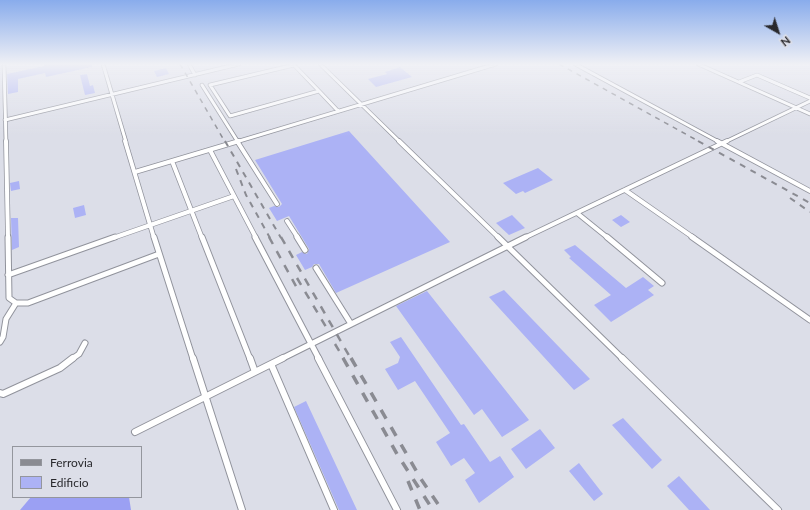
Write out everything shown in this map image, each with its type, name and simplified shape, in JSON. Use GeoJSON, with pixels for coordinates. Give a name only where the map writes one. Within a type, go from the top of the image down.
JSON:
{"type":"FeatureCollection","features":[{"type":"Feature","properties":{"kind":"lane"},"geometry":{"type":"LineString","coordinates":[[4,88],[9,298],[16,303],[28,303],[159,254]]}},
{"type":"Feature","properties":{"kind":"lane"},"geometry":{"type":"LineString","coordinates":[[110,88],[159,254],[242,510]]}},
{"type":"Feature","properties":{"kind":"lane"},"geometry":{"type":"LineString","coordinates":[[5,120],[139,88]]}},
{"type":"Feature","properties":{"kind":"lane"},"geometry":{"type":"LineString","coordinates":[[204,88],[277,204]]}},
{"type":"Feature","properties":{"kind":"lane"},"geometry":{"type":"LineString","coordinates":[[211,88],[230,116],[319,92]]}},
{"type":"Feature","properties":{"kind":"lane"},"geometry":{"type":"LineString","coordinates":[[315,88],[338,111]]}},
{"type":"Feature","properties":{"kind":"lane"},"geometry":{"type":"LineString","coordinates":[[344,88],[778,510]]}},
{"type":"Feature","properties":{"kind":"lane"},"geometry":{"type":"LineString","coordinates":[[135,172],[416,88]]}},
{"type":"Feature","properties":{"kind":"lane"},"geometry":{"type":"LineString","coordinates":[[619,88],[810,191]]}},
{"type":"Feature","properties":{"kind":"lane"},"geometry":{"type":"LineString","coordinates":[[752,88],[810,114]]}},
{"type":"Feature","properties":{"kind":"lane"},"geometry":{"type":"LineString","coordinates":[[786,88],[810,98]]}},
{"type":"Feature","properties":{"kind":"lane"},"geometry":{"type":"LineString","coordinates":[[135,432],[508,246],[810,101]]}},
{"type":"Feature","properties":{"kind":"lane"},"geometry":{"type":"LineString","coordinates":[[210,150],[397,510]]}},
{"type":"Feature","properties":{"kind":"lane"},"geometry":{"type":"LineString","coordinates":[[172,161],[255,372]]}},
{"type":"Feature","properties":{"kind":"lane"},"geometry":{"type":"LineString","coordinates":[[625,190],[810,320]]}},
{"type":"Feature","properties":{"kind":"lane"},"geometry":{"type":"LineString","coordinates":[[8,275],[234,196]]}},
{"type":"Feature","properties":{"kind":"lane"},"geometry":{"type":"LineString","coordinates":[[577,213],[662,283]]}},
{"type":"Feature","properties":{"kind":"lane"},"geometry":{"type":"LineString","coordinates":[[287,221],[305,250]]}},
{"type":"Feature","properties":{"kind":"lane"},"geometry":{"type":"LineString","coordinates":[[316,268],[351,324]]}},
{"type":"Feature","properties":{"kind":"lane"},"geometry":{"type":"LineString","coordinates":[[0,342],[3,337],[6,319],[16,303]]}},
{"type":"Feature","properties":{"kind":"lane"},"geometry":{"type":"LineString","coordinates":[[0,393],[3,394],[60,368],[79,354],[84,343]]}},
{"type":"Feature","properties":{"kind":"lane"},"geometry":{"type":"LineString","coordinates":[[271,364],[334,510]]}},
{"type":"Feature","properties":{"kind":"water"},"geometry":{"type":"Polygon","coordinates":[[[30,498],[129,498],[131,510],[20,510],[30,498]]]}},
{"type":"Feature","properties":{"kind":"building"},"geometry":{"type":"Polygon","coordinates":[[[8,88],[18,88],[18,92],[8,94],[8,88]]]}},
{"type":"Feature","properties":{"kind":"building"},"geometry":{"type":"Polygon","coordinates":[[[83,88],[94,88],[95,93],[85,95],[83,88]]]}},
{"type":"Feature","properties":{"kind":"building"},"geometry":{"type":"Polygon","coordinates":[[[349,131],[450,242],[336,293],[319,264],[314,264],[312,267],[305,270],[296,255],[302,252],[307,254],[309,249],[289,216],[277,221],[269,208],[274,206],[279,207],[282,204],[255,160],[349,131]]]}},
{"type":"Feature","properties":{"kind":"building"},"geometry":{"type":"Polygon","coordinates":[[[538,168],[553,180],[525,193],[523,191],[516,194],[503,183],[538,168]]]}},
{"type":"Feature","properties":{"kind":"building"},"geometry":{"type":"Polygon","coordinates":[[[19,181],[20,189],[11,191],[10,183],[19,181]]]}},
{"type":"Feature","properties":{"kind":"building"},"geometry":{"type":"Polygon","coordinates":[[[84,205],[86,215],[75,218],[73,208],[84,205]]]}},
{"type":"Feature","properties":{"kind":"building"},"geometry":{"type":"Polygon","coordinates":[[[512,215],[525,228],[509,235],[496,223],[512,215]]]}},
{"type":"Feature","properties":{"kind":"building"},"geometry":{"type":"Polygon","coordinates":[[[621,215],[630,222],[621,227],[612,220],[621,215]]]}},
{"type":"Feature","properties":{"kind":"building"},"geometry":{"type":"Polygon","coordinates":[[[11,218],[18,218],[19,247],[12,250],[11,218]]]}},
{"type":"Feature","properties":{"kind":"building"},"geometry":{"type":"Polygon","coordinates":[[[575,245],[626,288],[643,277],[654,286],[648,290],[654,295],[611,322],[594,305],[611,295],[569,258],[571,257],[564,250],[575,245]]]}},
{"type":"Feature","properties":{"kind":"building"},"geometry":{"type":"Polygon","coordinates":[[[504,290],[590,379],[574,390],[489,297],[504,290]]]}},
{"type":"Feature","properties":{"kind":"building"},"geometry":{"type":"Polygon","coordinates":[[[427,291],[529,420],[502,437],[482,409],[474,415],[396,306],[427,291]]]}},
{"type":"Feature","properties":{"kind":"building"},"geometry":{"type":"Polygon","coordinates":[[[401,337],[461,425],[464,424],[490,462],[500,456],[514,477],[479,503],[465,480],[475,473],[464,458],[451,466],[436,442],[450,433],[415,381],[398,390],[385,369],[398,363],[400,357],[390,342],[401,337]]]}},
{"type":"Feature","properties":{"kind":"building"},"geometry":{"type":"Polygon","coordinates":[[[306,401],[357,510],[339,510],[294,407],[306,401]]]}},
{"type":"Feature","properties":{"kind":"building"},"geometry":{"type":"Polygon","coordinates":[[[623,418],[662,460],[652,469],[612,425],[623,418]]]}},
{"type":"Feature","properties":{"kind":"building"},"geometry":{"type":"Polygon","coordinates":[[[540,429],[555,448],[526,469],[511,449],[540,429]]]}},
{"type":"Feature","properties":{"kind":"building"},"geometry":{"type":"Polygon","coordinates":[[[579,463],[603,494],[594,501],[569,471],[579,463]]]}},
{"type":"Feature","properties":{"kind":"building"},"geometry":{"type":"Polygon","coordinates":[[[679,476],[710,510],[689,510],[667,486],[679,476]]]}},
{"type":"Feature","properties":{"kind":"railway"},"geometry":{"type":"LineString","coordinates":[[194,88],[225,142]]}},
{"type":"Feature","properties":{"kind":"railway"},"geometry":{"type":"LineString","coordinates":[[602,88],[700,142]]}},
{"type":"Feature","properties":{"kind":"railway"},"geometry":{"type":"LineString","coordinates":[[225,141],[281,238]]}},
{"type":"Feature","properties":{"kind":"railway"},"geometry":{"type":"LineString","coordinates":[[698,141],[810,203]]}},
{"type":"Feature","properties":{"kind":"railway"},"geometry":{"type":"LineString","coordinates":[[236,169],[246,195],[270,238]]}},
{"type":"Feature","properties":{"kind":"railway"},"geometry":{"type":"LineString","coordinates":[[790,198],[810,212]]}},
{"type":"Feature","properties":{"kind":"railway"},"geometry":{"type":"LineString","coordinates":[[269,237],[297,288]]}},
{"type":"Feature","properties":{"kind":"railway"},"geometry":{"type":"LineString","coordinates":[[281,237],[351,359]]}},
{"type":"Feature","properties":{"kind":"railway"},"geometry":{"type":"LineString","coordinates":[[297,278],[329,332]]}},
{"type":"Feature","properties":{"kind":"railway"},"geometry":{"type":"LineString","coordinates":[[335,344],[344,359]]}},
{"type":"Feature","properties":{"kind":"railway"},"geometry":{"type":"LineString","coordinates":[[343,358],[397,454],[433,510]]}},
{"type":"Feature","properties":{"kind":"railway"},"geometry":{"type":"LineString","coordinates":[[351,358],[421,479],[442,510]]}},
{"type":"Feature","properties":{"kind":"railway"},"geometry":{"type":"LineString","coordinates":[[408,481],[420,510]]}}]}
